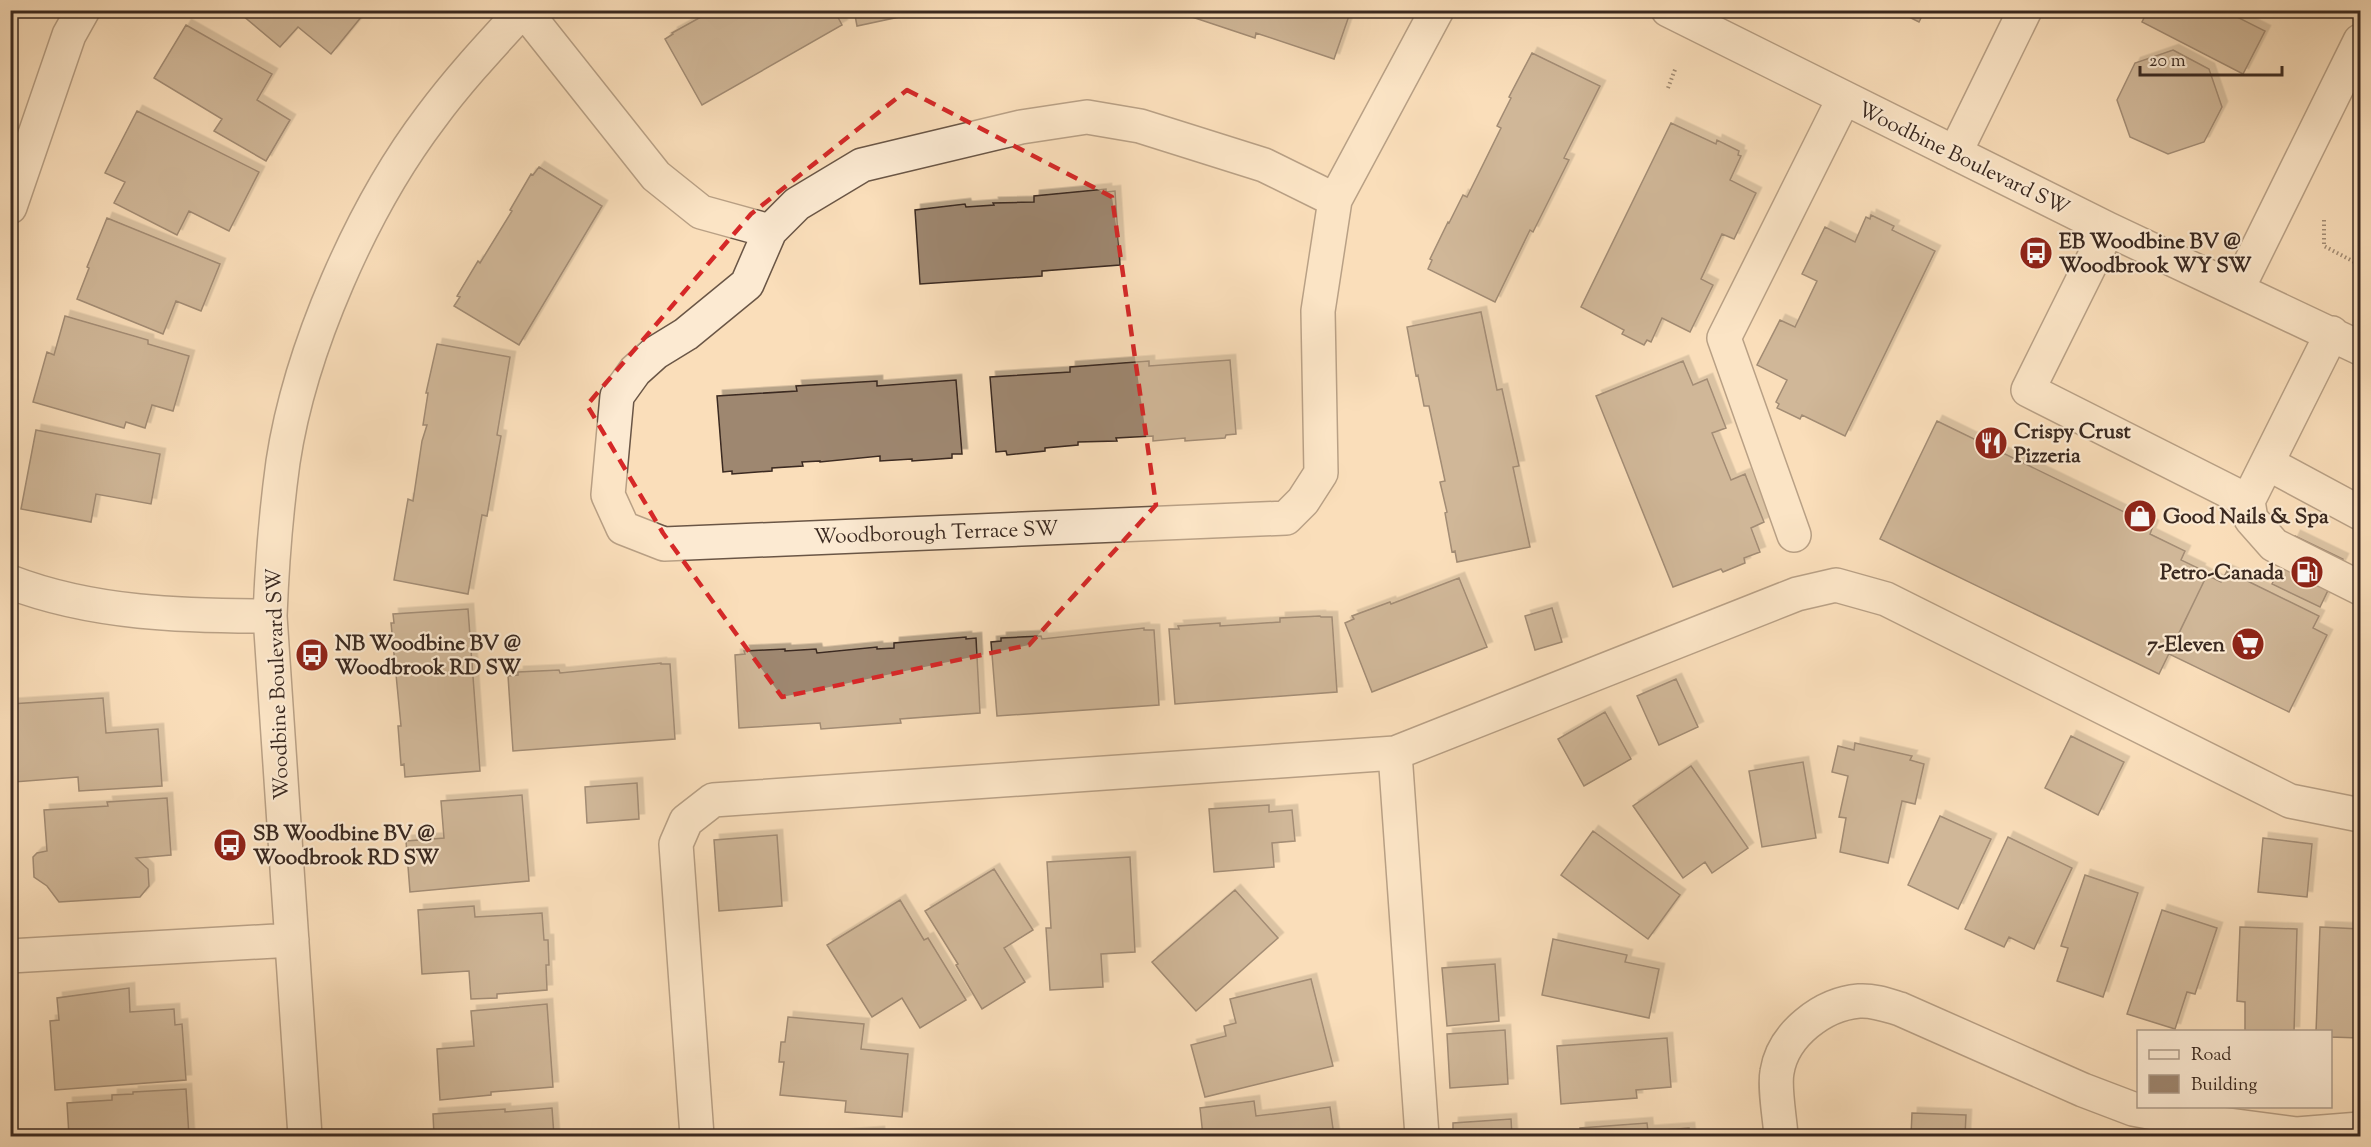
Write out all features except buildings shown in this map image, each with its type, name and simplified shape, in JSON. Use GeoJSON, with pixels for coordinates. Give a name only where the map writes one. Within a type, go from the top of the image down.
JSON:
{"type":"FeatureCollection","features":[{"type":"Feature","properties":{"kind":"street"},"geometry":{"type":"LineString","coordinates":[[10,207],[69,35],[83,10]]}},
{"type":"Feature","properties":{"kind":"street"},"geometry":{"type":"LineString","coordinates":[[524,10],[656,176],[701,212],[770,231]]}},
{"type":"Feature","properties":{"kind":"street","name":"Woodbine Boulevard SW"},"geometry":{"type":"LineString","coordinates":[[305,1137],[270,616],[272,556],[284,460],[300,387],[349,256],[386,185],[430,118],[476,61],[524,10]]}},
{"type":"Feature","properties":{"kind":"street","name":"Woodborough Terrace SW"},"geometry":{"type":"LineString","coordinates":[[1335,200],[1264,165],[1140,126],[1087,117],[1021,127],[862,165],[797,204],[770,231],[747,284],[686,334],[655,353],[635,371],[617,396],[608,495],[623,528],[664,544],[1286,518],[1303,501],[1321,473],[1318,311],[1335,200],[1437,10]]}},
{"type":"Feature","properties":{"kind":"street","name":"Woodbine Boulevard SW"},"geometry":{"type":"LineString","coordinates":[[1668,10],[2108,230],[2361,348]]}},
{"type":"Feature","properties":{"kind":"street"},"geometry":{"type":"LineString","coordinates":[[1955,153],[2025,10]]}},
{"type":"Feature","properties":{"kind":"street"},"geometry":{"type":"LineString","coordinates":[[2237,290],[2361,41]]}},
{"type":"Feature","properties":{"kind":"street"},"geometry":{"type":"LineString","coordinates":[[1794,535],[1724,339],[1844,98]]}},
{"type":"Feature","properties":{"kind":"street"},"geometry":{"type":"LineString","coordinates":[[2108,230],[2028,390],[2248,501]]}},
{"type":"Feature","properties":{"kind":"street"},"geometry":{"type":"LineString","coordinates":[[2332,333],[2248,501],[2251,519],[2274,545],[2361,588]]}},
{"type":"Feature","properties":{"kind":"street"},"geometry":{"type":"LineString","coordinates":[[2267,463],[2361,513]]}},
{"type":"Feature","properties":{"kind":"street"},"geometry":{"type":"LineString","coordinates":[[10,582],[94,604],[146,612],[192,616],[270,616]]}},
{"type":"Feature","properties":{"kind":"street"},"geometry":{"type":"LineString","coordinates":[[697,1137],[676,844],[686,821],[713,800],[1395,753],[1797,594],[1836,585],[1886,599],[2290,801],[2361,814]]}},
{"type":"Feature","properties":{"kind":"street"},"geometry":{"type":"LineString","coordinates":[[1395,753],[1422,1137]]}},
{"type":"Feature","properties":{"kind":"street"},"geometry":{"type":"LineString","coordinates":[[10,956],[292,940]]}},
{"type":"Feature","properties":{"kind":"street"},"geometry":{"type":"LineString","coordinates":[[1781,1137],[1777,1072],[1785,1049],[1800,1029],[1820,1014],[1839,1005],[1860,1001],[1880,1003],[1900,1009],[2083,1090],[2134,1123],[2191,1120],[2297,1134],[2361,1130]]}},
{"type":"Feature","properties":{"kind":"path"},"geometry":{"type":"LineString","coordinates":[[1668,88],[1676,68]]}},
{"type":"Feature","properties":{"kind":"path"},"geometry":{"type":"LineString","coordinates":[[2324,220],[2324,246],[2361,265]]}},
{"type":"Feature","properties":{"kind":"highlighted area"},"geometry":{"type":"Polygon","coordinates":[[[907,90],[1112,197],[1156,505],[1029,645],[782,697],[663,533],[587,405],[751,214],[907,90]]]}},
{"type":"Feature","properties":{"kind":"place","name":"EB Woodbine BV @ Woodbrook WY SW"},"geometry":{"type":"Point","coordinates":[2036,253]}},
{"type":"Feature","properties":{"kind":"place","name":"Crispy Crust Pizzeria"},"geometry":{"type":"Point","coordinates":[1991,443]}},
{"type":"Feature","properties":{"kind":"place","name":"Good Nails & Spa"},"geometry":{"type":"Point","coordinates":[2140,516]}},
{"type":"Feature","properties":{"kind":"place","name":"Petro-Canada"},"geometry":{"type":"Point","coordinates":[2307,572]}},
{"type":"Feature","properties":{"kind":"place","name":"7-Eleven"},"geometry":{"type":"Point","coordinates":[2248,644]}},
{"type":"Feature","properties":{"kind":"place","name":"NB Woodbine BV @ Woodbrook RD SW"},"geometry":{"type":"Point","coordinates":[312,655]}},
{"type":"Feature","properties":{"kind":"place","name":"SB Woodbine BV @ Woodbrook RD SW"},"geometry":{"type":"Point","coordinates":[230,845]}}]}
